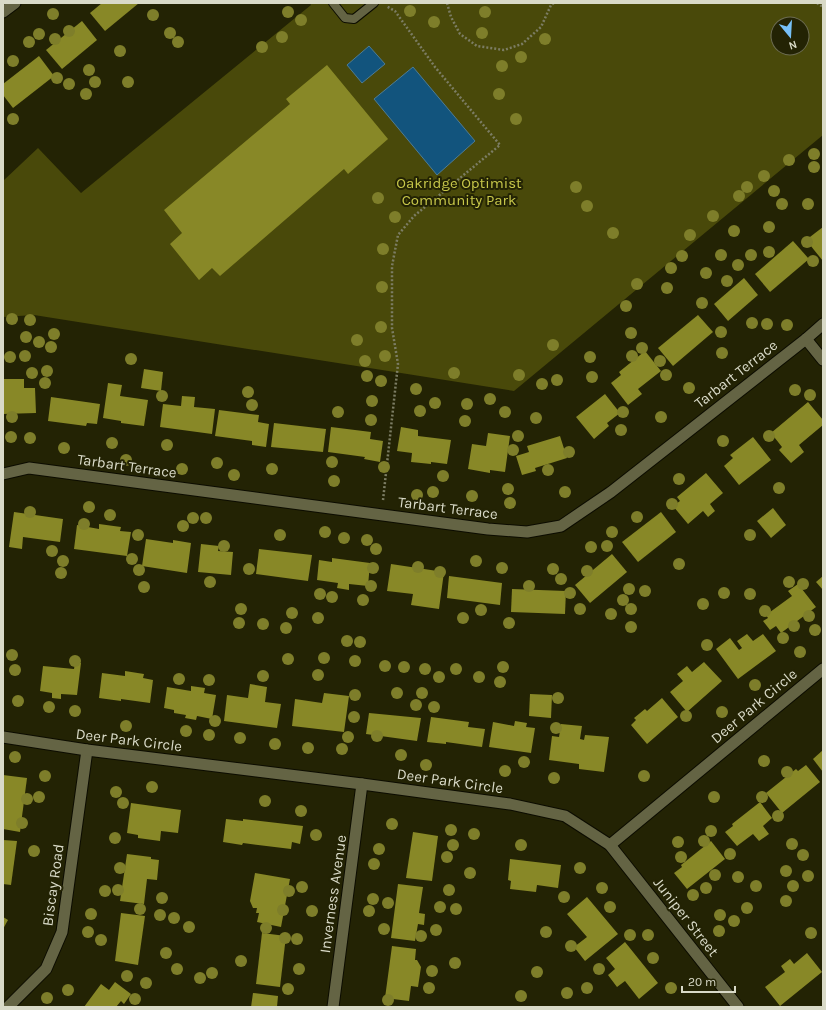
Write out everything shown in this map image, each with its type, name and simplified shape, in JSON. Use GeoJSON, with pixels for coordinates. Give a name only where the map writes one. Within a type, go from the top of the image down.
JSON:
{"type":"FeatureCollection","features":[{"type":"Feature","properties":{"kind":"street"},"geometry":{"type":"LineString","coordinates":[[3,12],[15,3]]}},
{"type":"Feature","properties":{"kind":"street","name":"Tarbart Terrace"},"geometry":{"type":"LineString","coordinates":[[3,474],[29,468],[480,528],[527,532],[561,526],[611,492],[823,324]]}},
{"type":"Feature","properties":{"kind":"street"},"geometry":{"type":"LineString","coordinates":[[806,339],[823,360]]}},
{"type":"Feature","properties":{"kind":"street","name":"Deer Park Circle"},"geometry":{"type":"LineString","coordinates":[[3,737],[87,750],[510,804],[565,816],[610,845],[823,669]]}},
{"type":"Feature","properties":{"kind":"street","name":"Biscay Road"},"geometry":{"type":"LineString","coordinates":[[8,1007],[46,969],[62,932],[87,750]]}},
{"type":"Feature","properties":{"kind":"street","name":"Inverness Avenue"},"geometry":{"type":"LineString","coordinates":[[333,1007],[362,784]]}},
{"type":"Feature","properties":{"kind":"street","name":"Juniper Street"},"geometry":{"type":"LineString","coordinates":[[610,845],[738,1007]]}},
{"type":"Feature","properties":{"kind":"lane"},"geometry":{"type":"LineString","coordinates":[[333,3],[344,18],[354,19],[374,3]]}},
{"type":"Feature","properties":{"kind":"path"},"geometry":{"type":"LineString","coordinates":[[381,3],[395,11],[435,67],[500,144],[414,216],[398,235],[392,266],[392,328],[398,364],[383,500]]}},
{"type":"Feature","properties":{"kind":"path"},"geometry":{"type":"LineString","coordinates":[[447,3],[451,17],[460,34],[477,46],[504,50],[522,44],[541,27],[551,4],[554,3]]}},
{"type":"Feature","properties":{"kind":"path"},"geometry":{"type":"LineString","coordinates":[[817,3],[823,7]]}},
{"type":"Feature","properties":{"kind":"green space","name":"Oakridge Optimist Community Park"},"geometry":{"type":"Polygon","coordinates":[[[310,3],[823,3],[823,135],[514,391],[34,315],[3,317],[3,181],[38,148],[81,193],[311,5],[310,3]]]}},
{"type":"Feature","properties":{"kind":"water"},"geometry":{"type":"Polygon","coordinates":[[[369,46],[385,64],[362,83],[347,65],[369,46]]]}},
{"type":"Feature","properties":{"kind":"water"},"geometry":{"type":"Polygon","coordinates":[[[413,67],[475,141],[437,175],[374,99],[413,67]]]}},
{"type":"Feature","properties":{"kind":"building"},"geometry":{"type":"Polygon","coordinates":[[[102,3],[139,3],[105,31],[90,13],[102,3]]]}},
{"type":"Feature","properties":{"kind":"building"},"geometry":{"type":"Polygon","coordinates":[[[82,21],[97,40],[62,69],[46,50],[82,21]]]}},
{"type":"Feature","properties":{"kind":"building"},"geometry":{"type":"Polygon","coordinates":[[[39,56],[54,76],[13,108],[3,95],[3,84],[39,56]]]}},
{"type":"Feature","properties":{"kind":"building"},"geometry":{"type":"Polygon","coordinates":[[[327,65],[388,139],[348,174],[344,169],[220,276],[212,268],[199,280],[170,244],[182,233],[164,210],[290,104],[286,99],[327,65]]]}},
{"type":"Feature","properties":{"kind":"building"},"geometry":{"type":"Polygon","coordinates":[[[823,227],[823,261],[806,240],[823,227]]]}},
{"type":"Feature","properties":{"kind":"building"},"geometry":{"type":"Polygon","coordinates":[[[793,241],[809,259],[770,292],[755,274],[793,241]]]}},
{"type":"Feature","properties":{"kind":"building"},"geometry":{"type":"Polygon","coordinates":[[[744,278],[758,295],[728,321],[714,304],[744,278]]]}},
{"type":"Feature","properties":{"kind":"building"},"geometry":{"type":"Polygon","coordinates":[[[698,315],[713,332],[673,366],[658,348],[698,315]]]}},
{"type":"Feature","properties":{"kind":"building"},"geometry":{"type":"Polygon","coordinates":[[[645,351],[661,371],[638,389],[642,394],[628,405],[611,383],[621,375],[619,372],[645,351]]]}},
{"type":"Feature","properties":{"kind":"building"},"geometry":{"type":"Polygon","coordinates":[[[144,369],[163,372],[161,391],[141,388],[144,369]]]}},
{"type":"Feature","properties":{"kind":"building"},"geometry":{"type":"Polygon","coordinates":[[[3,379],[24,379],[24,388],[35,388],[36,413],[3,414],[3,379]]]}},
{"type":"Feature","properties":{"kind":"building"},"geometry":{"type":"Polygon","coordinates":[[[108,383],[122,385],[120,396],[148,400],[144,426],[121,423],[121,421],[103,418],[108,383]]]}},
{"type":"Feature","properties":{"kind":"building"},"geometry":{"type":"Polygon","coordinates":[[[605,394],[620,413],[607,423],[609,426],[594,439],[576,417],[605,394]]]}},
{"type":"Feature","properties":{"kind":"building"},"geometry":{"type":"Polygon","coordinates":[[[182,396],[195,397],[194,407],[215,409],[212,434],[160,427],[163,404],[181,406],[182,396]]]}},
{"type":"Feature","properties":{"kind":"building"},"geometry":{"type":"Polygon","coordinates":[[[51,397],[100,404],[97,424],[87,423],[86,426],[48,421],[51,397]]]}},
{"type":"Feature","properties":{"kind":"building"},"geometry":{"type":"Polygon","coordinates":[[[808,402],[823,420],[823,425],[799,445],[804,452],[791,463],[779,450],[782,447],[771,433],[808,402]]]}},
{"type":"Feature","properties":{"kind":"building"},"geometry":{"type":"Polygon","coordinates":[[[219,410],[259,415],[258,422],[269,424],[266,447],[252,445],[252,441],[215,436],[219,410]]]}},
{"type":"Feature","properties":{"kind":"building"},"geometry":{"type":"Polygon","coordinates":[[[274,423],[326,429],[323,452],[271,447],[274,423]]]}},
{"type":"Feature","properties":{"kind":"building"},"geometry":{"type":"Polygon","coordinates":[[[331,427],[371,432],[370,439],[383,441],[380,462],[364,459],[365,457],[328,452],[331,427]]]}},
{"type":"Feature","properties":{"kind":"building"},"geometry":{"type":"Polygon","coordinates":[[[401,427],[418,430],[418,436],[451,440],[447,464],[411,462],[412,453],[397,451],[401,427]]]}},
{"type":"Feature","properties":{"kind":"building"},"geometry":{"type":"Polygon","coordinates":[[[488,433],[510,436],[505,472],[490,470],[490,473],[468,469],[472,444],[486,446],[488,433]]]}},
{"type":"Feature","properties":{"kind":"building"},"geometry":{"type":"Polygon","coordinates":[[[560,436],[567,458],[535,468],[536,471],[522,475],[516,456],[529,452],[527,446],[560,436]]]}},
{"type":"Feature","properties":{"kind":"building"},"geometry":{"type":"Polygon","coordinates":[[[753,437],[771,460],[739,485],[724,466],[733,458],[730,455],[753,437]]]}},
{"type":"Feature","properties":{"kind":"building"},"geometry":{"type":"Polygon","coordinates":[[[706,473],[723,493],[710,504],[715,511],[708,517],[703,511],[688,524],[673,506],[680,501],[677,497],[706,473]]]}},
{"type":"Feature","properties":{"kind":"building"},"geometry":{"type":"Polygon","coordinates":[[[773,508],[786,525],[771,538],[757,521],[773,508]]]}},
{"type":"Feature","properties":{"kind":"building"},"geometry":{"type":"Polygon","coordinates":[[[14,512],[63,519],[60,542],[23,537],[22,549],[9,547],[14,512]]]}},
{"type":"Feature","properties":{"kind":"building"},"geometry":{"type":"Polygon","coordinates":[[[661,512],[676,532],[638,562],[622,542],[661,512]]]}},
{"type":"Feature","properties":{"kind":"building"},"geometry":{"type":"Polygon","coordinates":[[[99,524],[121,527],[120,531],[131,532],[127,556],[74,549],[77,525],[99,529],[99,524]]]}},
{"type":"Feature","properties":{"kind":"building"},"geometry":{"type":"Polygon","coordinates":[[[146,539],[173,543],[173,540],[191,543],[187,573],[142,566],[146,539]]]}},
{"type":"Feature","properties":{"kind":"building"},"geometry":{"type":"Polygon","coordinates":[[[201,544],[219,546],[218,551],[233,552],[231,575],[198,572],[201,544]]]}},
{"type":"Feature","properties":{"kind":"building"},"geometry":{"type":"Polygon","coordinates":[[[259,549],[312,555],[308,581],[256,574],[259,549]]]}},
{"type":"Feature","properties":{"kind":"building"},"geometry":{"type":"Polygon","coordinates":[[[612,554],[627,572],[590,603],[575,585],[612,554]]]}},
{"type":"Feature","properties":{"kind":"building"},"geometry":{"type":"Polygon","coordinates":[[[332,558],[370,563],[368,586],[349,584],[349,590],[337,588],[338,583],[317,580],[319,560],[332,562],[332,558]]]}},
{"type":"Feature","properties":{"kind":"building"},"geometry":{"type":"Polygon","coordinates":[[[391,564],[444,572],[439,609],[411,605],[413,594],[387,591],[391,564]]]}},
{"type":"Feature","properties":{"kind":"building"},"geometry":{"type":"Polygon","coordinates":[[[449,576],[502,583],[500,605],[447,598],[449,576]]]}},
{"type":"Feature","properties":{"kind":"building"},"geometry":{"type":"Polygon","coordinates":[[[823,576],[823,590],[816,582],[823,576]]]}},
{"type":"Feature","properties":{"kind":"building"},"geometry":{"type":"Polygon","coordinates":[[[798,584],[816,607],[781,633],[776,626],[770,630],[763,621],[768,618],[766,615],[792,596],[788,591],[798,584]]]}},
{"type":"Feature","properties":{"kind":"building"},"geometry":{"type":"Polygon","coordinates":[[[512,589],[566,591],[565,614],[511,612],[512,589]]]}},
{"type":"Feature","properties":{"kind":"building"},"geometry":{"type":"Polygon","coordinates":[[[747,634],[753,641],[763,634],[776,651],[738,679],[716,649],[730,638],[739,650],[742,648],[737,641],[747,634]]]}},
{"type":"Feature","properties":{"kind":"building"},"geometry":{"type":"Polygon","coordinates":[[[704,662],[722,681],[687,712],[670,692],[683,681],[677,674],[687,666],[692,672],[704,662]]]}},
{"type":"Feature","properties":{"kind":"building"},"geometry":{"type":"Polygon","coordinates":[[[75,663],[81,663],[77,695],[61,694],[61,699],[52,698],[52,693],[40,691],[43,666],[74,669],[75,663]]]}},
{"type":"Feature","properties":{"kind":"building"},"geometry":{"type":"Polygon","coordinates":[[[125,671],[144,674],[143,678],[153,680],[150,703],[99,698],[102,673],[125,676],[125,671]]]}},
{"type":"Feature","properties":{"kind":"building"},"geometry":{"type":"Polygon","coordinates":[[[250,684],[267,687],[265,702],[281,704],[277,728],[224,721],[227,695],[248,698],[250,684]]]}},
{"type":"Feature","properties":{"kind":"building"},"geometry":{"type":"Polygon","coordinates":[[[191,686],[205,688],[204,693],[216,695],[212,719],[197,716],[196,720],[185,718],[186,715],[174,713],[174,710],[164,708],[167,687],[191,691],[191,686]]]}},
{"type":"Feature","properties":{"kind":"building"},"geometry":{"type":"Polygon","coordinates":[[[324,693],[349,696],[344,732],[292,726],[295,699],[322,703],[324,693]]]}},
{"type":"Feature","properties":{"kind":"building"},"geometry":{"type":"Polygon","coordinates":[[[530,694],[552,695],[551,718],[529,716],[530,694]]]}},
{"type":"Feature","properties":{"kind":"building"},"geometry":{"type":"Polygon","coordinates":[[[662,698],[678,717],[647,744],[631,725],[636,720],[634,718],[645,709],[647,711],[662,698]]]}},
{"type":"Feature","properties":{"kind":"building"},"geometry":{"type":"Polygon","coordinates":[[[369,713],[421,718],[417,741],[366,734],[369,713]]]}},
{"type":"Feature","properties":{"kind":"building"},"geometry":{"type":"Polygon","coordinates":[[[431,717],[469,722],[468,727],[485,729],[482,747],[446,742],[446,744],[427,742],[431,717]]]}},
{"type":"Feature","properties":{"kind":"building"},"geometry":{"type":"Polygon","coordinates":[[[515,721],[527,723],[526,727],[535,728],[531,753],[489,747],[493,722],[514,726],[515,721]]]}},
{"type":"Feature","properties":{"kind":"building"},"geometry":{"type":"Polygon","coordinates":[[[561,724],[582,726],[580,739],[584,740],[585,735],[609,737],[604,772],[579,769],[579,764],[549,760],[552,736],[559,737],[561,724]]]}},
{"type":"Feature","properties":{"kind":"building"},"geometry":{"type":"Polygon","coordinates":[[[823,750],[823,772],[813,759],[823,750]]]}},
{"type":"Feature","properties":{"kind":"building"},"geometry":{"type":"Polygon","coordinates":[[[806,765],[820,782],[782,813],[766,793],[796,769],[798,771],[806,765]]]}},
{"type":"Feature","properties":{"kind":"building"},"geometry":{"type":"Polygon","coordinates":[[[3,775],[27,778],[20,832],[3,829],[3,775]]]}},
{"type":"Feature","properties":{"kind":"building"},"geometry":{"type":"Polygon","coordinates":[[[760,802],[772,818],[763,826],[769,834],[759,841],[753,834],[737,846],[725,832],[733,826],[732,824],[760,802]]]}},
{"type":"Feature","properties":{"kind":"building"},"geometry":{"type":"Polygon","coordinates":[[[131,803],[181,810],[178,833],[161,831],[160,841],[138,838],[138,835],[127,833],[131,803]]]}},
{"type":"Feature","properties":{"kind":"building"},"geometry":{"type":"Polygon","coordinates":[[[226,819],[243,821],[243,819],[303,826],[300,844],[292,842],[291,849],[223,842],[226,819]]]}},
{"type":"Feature","properties":{"kind":"building"},"geometry":{"type":"Polygon","coordinates":[[[413,832],[438,836],[432,881],[406,878],[413,832]]]}},
{"type":"Feature","properties":{"kind":"building"},"geometry":{"type":"Polygon","coordinates":[[[3,840],[17,841],[11,885],[3,884],[3,840]]]}},
{"type":"Feature","properties":{"kind":"building"},"geometry":{"type":"Polygon","coordinates":[[[711,841],[725,859],[687,889],[674,873],[682,867],[681,865],[711,841]]]}},
{"type":"Feature","properties":{"kind":"building"},"geometry":{"type":"Polygon","coordinates":[[[127,854],[151,857],[151,859],[159,860],[157,880],[147,879],[144,904],[120,901],[127,854]]]}},
{"type":"Feature","properties":{"kind":"building"},"geometry":{"type":"Polygon","coordinates":[[[510,859],[561,865],[558,888],[537,885],[536,892],[510,889],[511,881],[508,880],[510,859]]]}},
{"type":"Feature","properties":{"kind":"building"},"geometry":{"type":"Polygon","coordinates":[[[255,873],[290,879],[281,927],[257,922],[259,913],[256,913],[257,908],[253,908],[250,901],[255,873]]]}},
{"type":"Feature","properties":{"kind":"building"},"geometry":{"type":"Polygon","coordinates":[[[398,884],[423,887],[419,913],[425,914],[424,925],[418,924],[415,941],[391,938],[398,884]]]}},
{"type":"Feature","properties":{"kind":"building"},"geometry":{"type":"Polygon","coordinates":[[[587,897],[618,934],[585,961],[574,947],[587,937],[567,914],[587,897]]]}},
{"type":"Feature","properties":{"kind":"building"},"geometry":{"type":"Polygon","coordinates":[[[121,913],[145,916],[138,965],[115,961],[121,913]]]}},
{"type":"Feature","properties":{"kind":"building"},"geometry":{"type":"Polygon","coordinates":[[[3,917],[8,920],[3,929],[3,917]]]}},
{"type":"Feature","properties":{"kind":"building"},"geometry":{"type":"Polygon","coordinates":[[[262,933],[286,936],[280,987],[256,984],[262,933]]]}},
{"type":"Feature","properties":{"kind":"building"},"geometry":{"type":"Polygon","coordinates":[[[625,942],[658,983],[639,999],[625,981],[617,987],[608,975],[615,969],[606,958],[625,942]]]}},
{"type":"Feature","properties":{"kind":"building"},"geometry":{"type":"Polygon","coordinates":[[[392,946],[416,949],[415,960],[417,960],[421,967],[418,987],[411,986],[409,1001],[385,998],[392,946]]]}},
{"type":"Feature","properties":{"kind":"building"},"geometry":{"type":"Polygon","coordinates":[[[807,953],[822,972],[780,1006],[765,987],[785,972],[781,966],[790,959],[794,964],[807,953]]]}},
{"type":"Feature","properties":{"kind":"building"},"geometry":{"type":"Polygon","coordinates":[[[115,982],[131,994],[124,1004],[121,1001],[116,1007],[84,1007],[101,984],[109,990],[115,982]]]}},
{"type":"Feature","properties":{"kind":"building"},"geometry":{"type":"Polygon","coordinates":[[[253,993],[278,996],[277,1007],[251,1007],[253,993]]]}}]}
